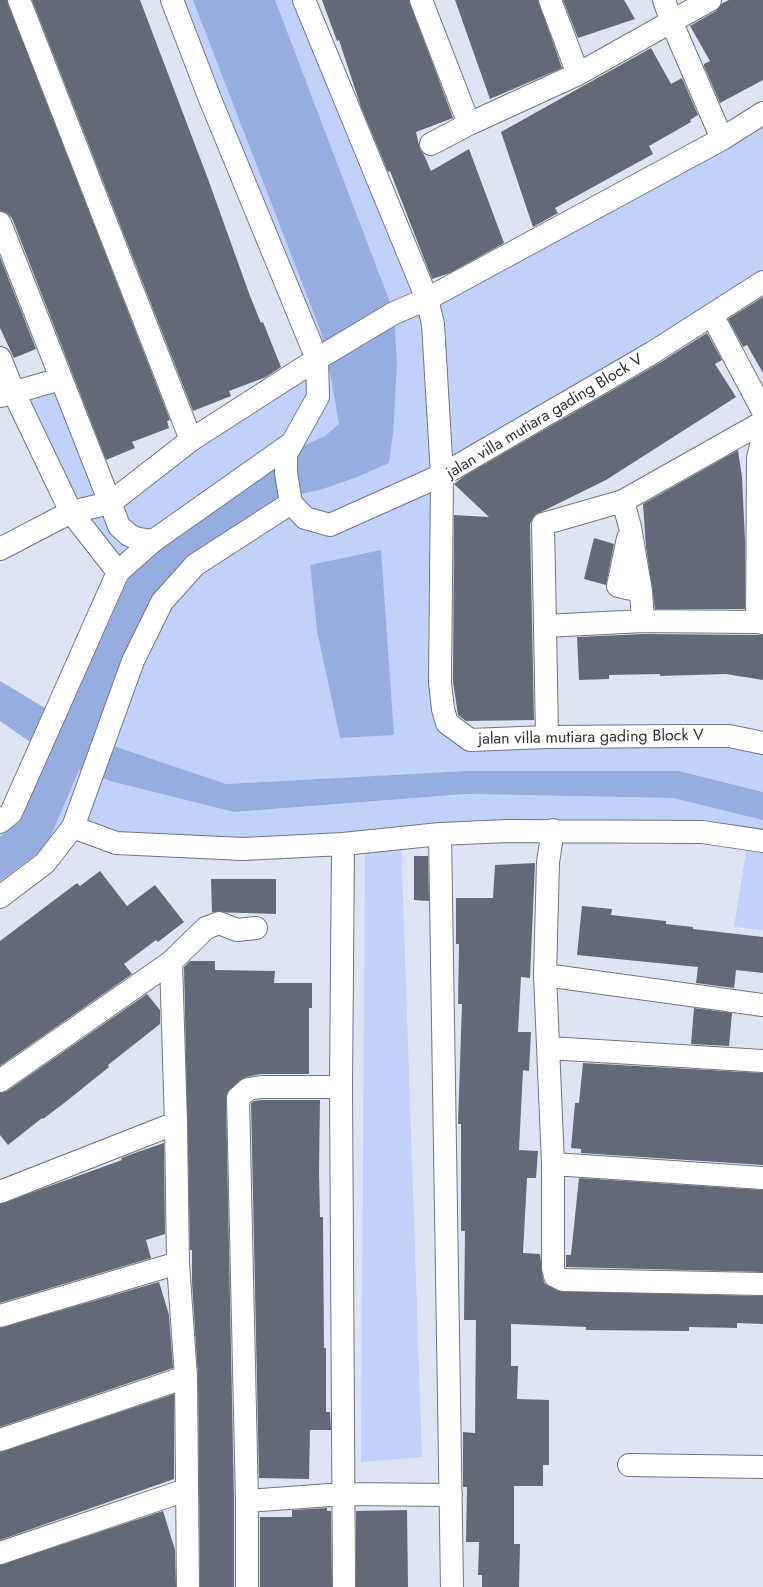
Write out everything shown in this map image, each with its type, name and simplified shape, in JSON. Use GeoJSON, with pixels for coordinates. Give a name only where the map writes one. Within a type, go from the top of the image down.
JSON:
{"type":"FeatureCollection","features":[{"type":"Feature","properties":{"kind":"street"},"geometry":{"type":"LineString","coordinates":[[19,0],[191,440]]}},
{"type":"Feature","properties":{"kind":"street"},"geometry":{"type":"LineString","coordinates":[[172,0],[210,99],[317,359],[318,396],[286,454],[286,472],[291,503],[304,518],[330,525],[442,475],[433,324],[427,298],[304,0]]}},
{"type":"Feature","properties":{"kind":"street"},"geometry":{"type":"LineString","coordinates":[[421,0],[469,124]]}},
{"type":"Feature","properties":{"kind":"street"},"geometry":{"type":"LineString","coordinates":[[550,0],[578,74]]}},
{"type":"Feature","properties":{"kind":"street"},"geometry":{"type":"LineString","coordinates":[[664,0],[672,23],[722,139]]}},
{"type":"Feature","properties":{"kind":"street"},"geometry":{"type":"LineString","coordinates":[[431,144],[469,124],[578,74],[672,23],[710,0]]}},
{"type":"Feature","properties":{"kind":"street"},"geometry":{"type":"LineString","coordinates":[[0,549],[71,512],[110,503],[191,440],[317,359],[394,313],[427,298],[722,139],[763,113]]}},
{"type":"Feature","properties":{"kind":"street"},"geometry":{"type":"LineString","coordinates":[[0,223],[119,526],[138,539],[153,541]]}},
{"type":"Feature","properties":{"kind":"street","name":"jalan villa mutiara gading Block V"},"geometry":{"type":"LineString","coordinates":[[763,282],[712,316],[571,401],[442,475],[440,683],[443,709],[447,723],[470,740],[547,737],[729,736],[763,743]]}},
{"type":"Feature","properties":{"kind":"street"},"geometry":{"type":"LineString","coordinates":[[712,316],[763,411]]}},
{"type":"Feature","properties":{"kind":"street"},"geometry":{"type":"LineString","coordinates":[[0,358],[7,394],[71,512],[118,572]]}},
{"type":"Feature","properties":{"kind":"street"},"geometry":{"type":"LineString","coordinates":[[7,394],[61,379]]}},
{"type":"Feature","properties":{"kind":"street"},"geometry":{"type":"LineString","coordinates":[[547,737],[543,524],[623,500],[763,422]]}},
{"type":"Feature","properties":{"kind":"street"},"geometry":{"type":"LineString","coordinates":[[545,626],[643,621],[760,622],[758,458],[763,437]]}},
{"type":"Feature","properties":{"kind":"street"},"geometry":{"type":"LineString","coordinates":[[0,822],[11,814],[118,572],[153,541],[292,443]]}},
{"type":"Feature","properties":{"kind":"street"},"geometry":{"type":"LineString","coordinates":[[623,500],[630,527],[618,586],[641,591],[643,621]]}},
{"type":"Feature","properties":{"kind":"street"},"geometry":{"type":"LineString","coordinates":[[0,897],[45,863],[73,827],[90,775],[105,743],[114,712],[134,661],[162,602],[194,565],[291,503]]}},
{"type":"Feature","properties":{"kind":"street"},"geometry":{"type":"LineString","coordinates":[[73,827],[116,843],[244,849],[343,844],[440,834],[553,830],[702,832],[763,841]]}},
{"type":"Feature","properties":{"kind":"street"},"geometry":{"type":"LineString","coordinates":[[553,830],[548,862],[545,975],[553,1164],[553,1268],[555,1276],[563,1280],[763,1284]]}},
{"type":"Feature","properties":{"kind":"street"},"geometry":{"type":"LineString","coordinates":[[440,834],[452,1587]]}},
{"type":"Feature","properties":{"kind":"street"},"geometry":{"type":"LineString","coordinates":[[343,844],[341,1087],[344,1587]]}},
{"type":"Feature","properties":{"kind":"street"},"geometry":{"type":"LineString","coordinates":[[0,1081],[171,962],[206,928],[219,923],[237,930],[256,928]]}},
{"type":"Feature","properties":{"kind":"street"},"geometry":{"type":"LineString","coordinates":[[171,962],[176,1123],[178,1263],[186,1377],[188,1587]]}},
{"type":"Feature","properties":{"kind":"street"},"geometry":{"type":"LineString","coordinates":[[545,975],[763,1004]]}},
{"type":"Feature","properties":{"kind":"street"},"geometry":{"type":"LineString","coordinates":[[548,1048],[763,1061]]}},
{"type":"Feature","properties":{"kind":"street"},"geometry":{"type":"LineString","coordinates":[[247,1587],[247,1502],[238,1098],[248,1090],[261,1087],[341,1087]]}},
{"type":"Feature","properties":{"kind":"street"},"geometry":{"type":"LineString","coordinates":[[0,1192],[176,1123]]}},
{"type":"Feature","properties":{"kind":"street"},"geometry":{"type":"LineString","coordinates":[[553,1164],[763,1178]]}},
{"type":"Feature","properties":{"kind":"street"},"geometry":{"type":"LineString","coordinates":[[0,1316],[178,1263]]}},
{"type":"Feature","properties":{"kind":"street"},"geometry":{"type":"LineString","coordinates":[[0,1440],[186,1377]]}},
{"type":"Feature","properties":{"kind":"street"},"geometry":{"type":"LineString","coordinates":[[629,1465],[763,1467]]}},
{"type":"Feature","properties":{"kind":"street"},"geometry":{"type":"LineString","coordinates":[[0,1553],[186,1490]]}},
{"type":"Feature","properties":{"kind":"street"},"geometry":{"type":"LineString","coordinates":[[247,1502],[344,1494],[451,1495]]}},
{"type":"Feature","properties":{"kind":"shaded area"},"geometry":{"type":"Polygon","coordinates":[[[172,0],[304,0],[427,298],[763,113],[763,282],[442,475],[440,683],[457,732],[763,743],[763,792],[679,771],[465,771],[226,784],[105,743],[91,776],[234,812],[466,794],[673,798],[763,819],[763,930],[734,927],[748,839],[401,838],[422,1457],[361,1462],[365,842],[243,849],[73,827],[0,897],[0,822],[118,572],[14,393],[61,379],[109,503],[317,359],[172,0]],[[310,565],[317,631],[340,738],[310,565]]]}},
{"type":"Feature","properties":{"kind":"shaded area"},"geometry":{"type":"Polygon","coordinates":[[[193,0],[275,0],[394,313],[397,363],[393,434],[389,463],[357,477],[320,490],[290,496],[152,598],[94,736],[105,743],[226,784],[465,771],[679,771],[763,792],[763,820],[673,798],[466,794],[234,812],[110,781],[79,770],[46,847],[0,881],[0,837],[18,823],[49,755],[0,721],[0,681],[65,720],[128,579],[169,536],[286,454],[325,436],[339,424],[321,332],[193,0]]]}},
{"type":"Feature","properties":{"kind":"shaded area"},"geometry":{"type":"Polygon","coordinates":[[[381,550],[394,735],[340,738],[317,631],[310,565],[381,550]]]}},
{"type":"Feature","properties":{"kind":"building"},"geometry":{"type":"Polygon","coordinates":[[[0,0],[7,0],[170,420],[167,421],[169,428],[132,442],[135,448],[106,460],[12,218],[7,213],[0,211],[0,0]]]}},
{"type":"Feature","properties":{"kind":"building"},"geometry":{"type":"Polygon","coordinates":[[[32,0],[140,0],[208,179],[250,296],[261,323],[263,322],[281,367],[266,377],[229,391],[231,396],[193,411],[32,0]]]}},
{"type":"Feature","properties":{"kind":"building"},"geometry":{"type":"Polygon","coordinates":[[[322,0],[409,0],[453,118],[416,132],[420,149],[431,171],[469,149],[504,243],[450,273],[432,279],[390,171],[388,172],[361,107],[339,40],[337,41],[322,0]]]}},
{"type":"Feature","properties":{"kind":"building"},"geometry":{"type":"Polygon","coordinates":[[[455,0],[538,0],[562,68],[490,99],[455,0]]]}},
{"type":"Feature","properties":{"kind":"building"},"geometry":{"type":"Polygon","coordinates":[[[563,0],[624,0],[635,19],[578,38],[563,0]]]}},
{"type":"Feature","properties":{"kind":"building"},"geometry":{"type":"Polygon","coordinates":[[[729,0],[763,0],[763,80],[720,103],[704,66],[704,64],[710,61],[690,26],[716,11],[721,4],[729,0]]]}},
{"type":"Feature","properties":{"kind":"building"},"geometry":{"type":"Polygon","coordinates":[[[651,48],[671,84],[682,78],[698,115],[690,120],[691,122],[649,146],[653,154],[555,208],[558,213],[533,227],[501,132],[651,48]]]}},
{"type":"Feature","properties":{"kind":"building"},"geometry":{"type":"Polygon","coordinates":[[[0,257],[36,349],[14,358],[0,328],[0,257]]]}},
{"type":"Feature","properties":{"kind":"building"},"geometry":{"type":"Polygon","coordinates":[[[763,297],[763,373],[747,345],[743,347],[728,319],[763,297]]]}},
{"type":"Feature","properties":{"kind":"building"},"geometry":{"type":"Polygon","coordinates":[[[707,333],[722,360],[715,364],[736,397],[606,480],[535,515],[530,524],[534,720],[466,721],[458,715],[453,682],[454,515],[489,517],[454,484],[466,475],[658,364],[707,333]]]}},
{"type":"Feature","properties":{"kind":"building"},"geometry":{"type":"Polygon","coordinates":[[[738,450],[742,477],[745,540],[745,609],[655,609],[646,547],[643,504],[738,450]]]}},
{"type":"Feature","properties":{"kind":"building"},"geometry":{"type":"Polygon","coordinates":[[[594,538],[614,544],[606,585],[584,579],[594,538]]]}},
{"type":"Feature","properties":{"kind":"building"},"geometry":{"type":"Polygon","coordinates":[[[643,634],[763,635],[763,680],[726,674],[660,676],[660,674],[609,675],[609,679],[579,680],[577,637],[643,634]]]}},
{"type":"Feature","properties":{"kind":"building"},"geometry":{"type":"Polygon","coordinates":[[[414,856],[428,856],[429,901],[414,900],[414,856]]]}},
{"type":"Feature","properties":{"kind":"building"},"geometry":{"type":"Polygon","coordinates":[[[535,863],[530,978],[521,977],[518,1032],[531,1032],[529,1071],[523,1070],[519,1150],[538,1151],[536,1178],[527,1178],[523,1253],[540,1254],[545,1284],[558,1291],[763,1296],[763,1324],[737,1323],[737,1328],[689,1327],[689,1331],[586,1330],[586,1327],[511,1324],[511,1366],[518,1366],[517,1399],[549,1400],[549,1465],[543,1465],[543,1486],[514,1486],[514,1544],[520,1544],[519,1587],[482,1587],[482,1575],[478,1575],[479,1542],[466,1542],[467,1487],[463,1487],[463,1432],[475,1433],[476,1320],[464,1320],[465,1231],[461,1231],[461,1124],[458,1124],[462,1004],[458,1004],[459,944],[456,944],[456,898],[493,898],[495,865],[535,863]]]}},
{"type":"Feature","properties":{"kind":"building"},"geometry":{"type":"Polygon","coordinates":[[[100,871],[127,906],[155,885],[184,922],[158,942],[156,940],[124,964],[132,974],[0,1066],[0,941],[77,883],[80,886],[100,871]]]}},
{"type":"Feature","properties":{"kind":"building"},"geometry":{"type":"Polygon","coordinates":[[[211,879],[276,879],[276,914],[212,912],[211,879]]]}},
{"type":"Feature","properties":{"kind":"building"},"geometry":{"type":"Polygon","coordinates":[[[582,906],[612,909],[611,915],[666,921],[666,924],[693,927],[693,929],[763,937],[763,973],[736,970],[734,988],[696,983],[698,967],[577,955],[582,906]]]}},
{"type":"Feature","properties":{"kind":"building"},"geometry":{"type":"Polygon","coordinates":[[[190,961],[215,961],[215,970],[275,971],[274,983],[312,983],[312,1008],[309,1008],[309,1074],[261,1074],[246,1077],[230,1089],[226,1098],[234,1501],[234,1587],[200,1587],[198,1377],[192,1283],[192,1250],[190,1250],[184,967],[190,961]]]}},
{"type":"Feature","properties":{"kind":"building"},"geometry":{"type":"Polygon","coordinates":[[[147,994],[160,1010],[160,1024],[108,1065],[109,1067],[68,1100],[8,1145],[0,1135],[0,1093],[7,1091],[147,994]]]}},
{"type":"Feature","properties":{"kind":"building"},"geometry":{"type":"Polygon","coordinates":[[[694,1008],[732,1013],[729,1046],[691,1044],[694,1008]]]}},
{"type":"Feature","properties":{"kind":"building"},"geometry":{"type":"Polygon","coordinates":[[[583,1063],[763,1073],[763,1165],[581,1153],[581,1149],[571,1148],[575,1103],[579,1103],[583,1063]]]}},
{"type":"Feature","properties":{"kind":"building"},"geometry":{"type":"Polygon","coordinates":[[[262,1100],[320,1100],[319,1172],[320,1217],[323,1217],[326,1412],[330,1412],[331,1430],[310,1430],[309,1479],[259,1478],[251,1103],[262,1100]]]}},
{"type":"Feature","properties":{"kind":"building"},"geometry":{"type":"Polygon","coordinates":[[[164,1143],[165,1234],[146,1240],[151,1258],[0,1303],[0,1204],[122,1160],[121,1158],[164,1143]]]}},
{"type":"Feature","properties":{"kind":"building"},"geometry":{"type":"Polygon","coordinates":[[[579,1178],[763,1190],[763,1272],[566,1267],[566,1255],[571,1255],[579,1178]]]}},
{"type":"Feature","properties":{"kind":"building"},"geometry":{"type":"Polygon","coordinates":[[[159,1282],[169,1315],[173,1368],[0,1427],[0,1328],[159,1282]]]}},
{"type":"Feature","properties":{"kind":"building"},"geometry":{"type":"Polygon","coordinates":[[[174,1394],[174,1479],[0,1540],[0,1452],[174,1394]]]}},
{"type":"Feature","properties":{"kind":"building"},"geometry":{"type":"Polygon","coordinates":[[[327,1508],[327,1511],[331,1511],[332,1587],[260,1587],[260,1517],[292,1517],[292,1510],[327,1508]]]}},
{"type":"Feature","properties":{"kind":"building"},"geometry":{"type":"Polygon","coordinates":[[[407,1510],[408,1587],[356,1587],[356,1511],[407,1510]]]}},
{"type":"Feature","properties":{"kind":"building"},"geometry":{"type":"Polygon","coordinates":[[[163,1511],[175,1550],[176,1587],[0,1587],[0,1565],[163,1511]]]}}]}
